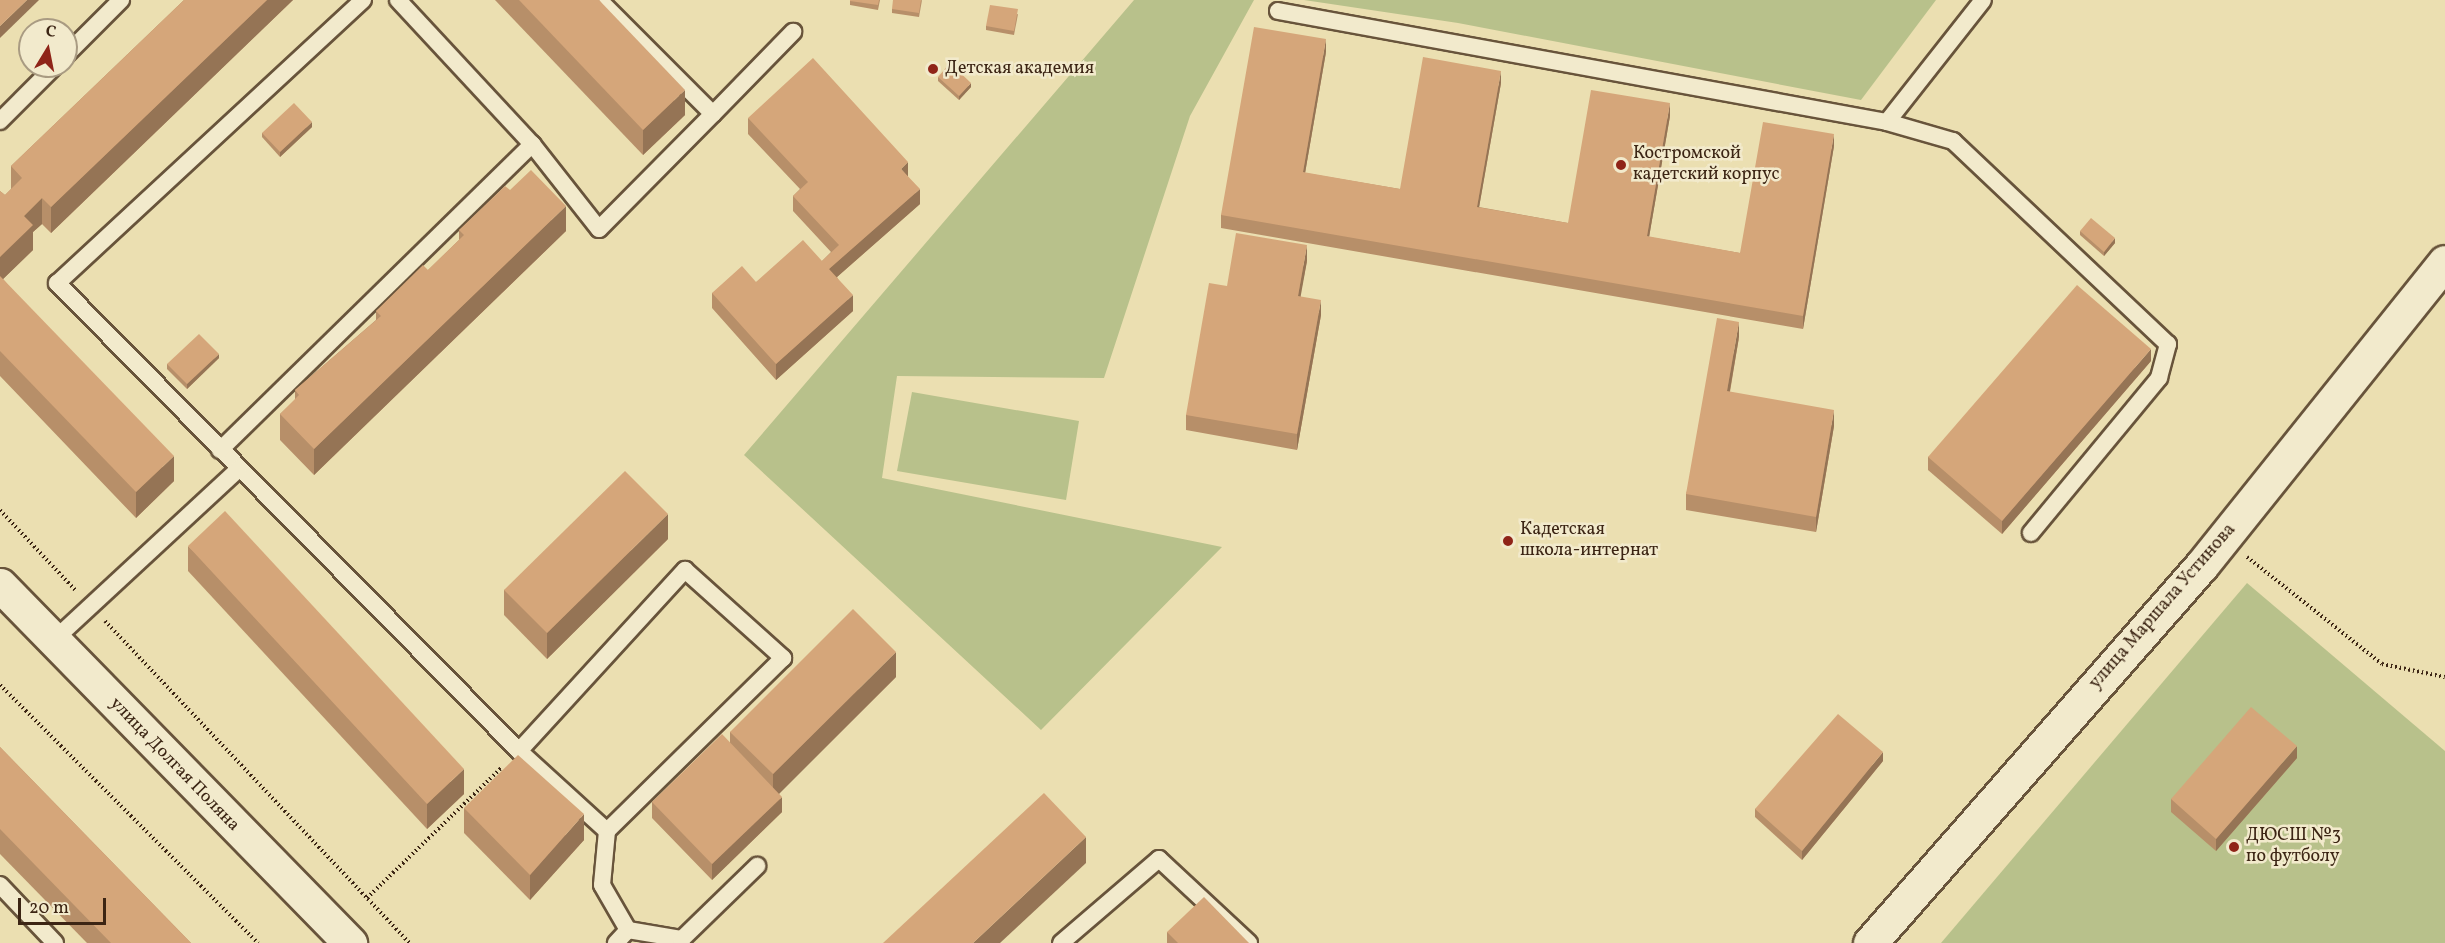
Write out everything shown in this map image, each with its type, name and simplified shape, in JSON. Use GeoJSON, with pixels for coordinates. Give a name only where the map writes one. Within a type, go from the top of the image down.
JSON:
{"type":"FeatureCollection","features":[{"type":"Feature","properties":{"kind":"street","name":"улица Маршала Устинова"},"geometry":{"type":"LineString","coordinates":[[1870,943],[2223,538],[2445,262]]}},
{"type":"Feature","properties":{"kind":"street","name":"улица Долгая Поляна"},"geometry":{"type":"LineString","coordinates":[[0,585],[350,943]]}},
{"type":"Feature","properties":{"kind":"lane"},"geometry":{"type":"LineString","coordinates":[[78,43],[121,0]]}},
{"type":"Feature","properties":{"kind":"lane"},"geometry":{"type":"LineString","coordinates":[[363,0],[57,283],[519,751],[607,831]]}},
{"type":"Feature","properties":{"kind":"lane"},"geometry":{"type":"LineString","coordinates":[[398,0],[532,144],[599,229],[793,32]]}},
{"type":"Feature","properties":{"kind":"lane"},"geometry":{"type":"LineString","coordinates":[[599,0],[713,114]]}},
{"type":"Feature","properties":{"kind":"lane"},"geometry":{"type":"LineString","coordinates":[[1887,122],[1983,0]]}},
{"type":"Feature","properties":{"kind":"lane"},"geometry":{"type":"LineString","coordinates":[[1278,12],[1887,122],[1953,141],[2168,344],[2158,378],[2031,533]]}},
{"type":"Feature","properties":{"kind":"lane"},"geometry":{"type":"LineString","coordinates":[[0,121],[43,78]]}},
{"type":"Feature","properties":{"kind":"lane"},"geometry":{"type":"LineString","coordinates":[[220,450],[532,144]]}},
{"type":"Feature","properties":{"kind":"lane"},"geometry":{"type":"LineString","coordinates":[[53,641],[239,469]]}},
{"type":"Feature","properties":{"kind":"lane"},"geometry":{"type":"LineString","coordinates":[[519,751],[685,570],[783,658],[607,831],[602,885],[627,930],[641,943]]}},
{"type":"Feature","properties":{"kind":"lane"},"geometry":{"type":"LineString","coordinates":[[1061,943],[1159,859],[1249,943]]}},
{"type":"Feature","properties":{"kind":"lane"},"geometry":{"type":"LineString","coordinates":[[627,930],[682,939],[756,866]]}},
{"type":"Feature","properties":{"kind":"lane"},"geometry":{"type":"LineString","coordinates":[[0,885],[55,943]]}},
{"type":"Feature","properties":{"kind":"lane"},"geometry":{"type":"LineString","coordinates":[[616,943],[627,930]]}},
{"type":"Feature","properties":{"kind":"path"},"geometry":{"type":"LineString","coordinates":[[0,510],[410,943]]}},
{"type":"Feature","properties":{"kind":"path"},"geometry":{"type":"LineString","coordinates":[[2223,538],[2382,664],[2445,677]]}},
{"type":"Feature","properties":{"kind":"path"},"geometry":{"type":"LineString","coordinates":[[0,685],[258,943]]}},
{"type":"Feature","properties":{"kind":"path"},"geometry":{"type":"LineString","coordinates":[[367,898],[519,751]]}},
{"type":"Feature","properties":{"kind":"green space"},"geometry":{"type":"Polygon","coordinates":[[[1134,0],[1254,0],[1190,116],[1104,378],[897,376],[882,478],[1222,547],[1041,730],[744,455],[1134,0]]]}},
{"type":"Feature","properties":{"kind":"green space"},"geometry":{"type":"Polygon","coordinates":[[[1304,0],[1936,0],[1861,100],[1458,23],[1304,0]]]}},
{"type":"Feature","properties":{"kind":"green space"},"geometry":{"type":"Polygon","coordinates":[[[912,392],[1079,421],[1066,500],[897,471],[912,392]]]}},
{"type":"Feature","properties":{"kind":"green space","name":"ДЮСШ №3 по футболу"},"geometry":{"type":"Polygon","coordinates":[[[2247,583],[2445,751],[2445,943],[1941,943],[2247,583]]]}},
{"type":"Feature","properties":{"kind":"building"},"geometry":{"type":"Polygon","coordinates":[[[0,0],[27,0],[0,26],[0,0]]]}},
{"type":"Feature","properties":{"kind":"building"},"geometry":{"type":"Polygon","coordinates":[[[184,0],[267,0],[51,207],[42,198],[24,216],[33,225],[0,257],[0,191],[5,195],[22,178],[11,166],[184,0]]]}},
{"type":"Feature","properties":{"kind":"building"},"geometry":{"type":"Polygon","coordinates":[[[519,0],[599,0],[685,90],[643,130],[519,0]]]}},
{"type":"Feature","properties":{"kind":"building"},"geometry":{"type":"Polygon","coordinates":[[[850,0],[879,0],[878,5],[850,0]]]}},
{"type":"Feature","properties":{"kind":"building"},"geometry":{"type":"Polygon","coordinates":[[[893,0],[921,0],[919,13],[892,9],[893,0]]]}},
{"type":"Feature","properties":{"kind":"building"},"geometry":{"type":"Polygon","coordinates":[[[990,5],[1018,9],[1014,31],[986,26],[990,5]]]}},
{"type":"Feature","properties":{"kind":"building","name":"Костромской кадетский корпус"},"geometry":{"type":"Polygon","coordinates":[[[1254,27],[1326,39],[1303,172],[1400,189],[1423,57],[1501,71],[1477,207],[1568,223],[1591,90],[1670,103],[1647,236],[1740,253],[1763,122],[1834,134],[1803,316],[1221,215],[1254,27]]]}},
{"type":"Feature","properties":{"kind":"building"},"geometry":{"type":"Polygon","coordinates":[[[813,58],[908,162],[901,169],[920,189],[829,269],[853,295],[776,364],[712,293],[742,266],[756,282],[803,240],[822,261],[839,245],[793,196],[808,182],[748,118],[813,58]]]}},
{"type":"Feature","properties":{"kind":"building"},"geometry":{"type":"Polygon","coordinates":[[[950,63],[971,83],[959,96],[938,77],[950,63]]]}},
{"type":"Feature","properties":{"kind":"building"},"geometry":{"type":"Polygon","coordinates":[[[294,103],[312,122],[280,152],[262,133],[294,103]]]}},
{"type":"Feature","properties":{"kind":"building"},"geometry":{"type":"Polygon","coordinates":[[[531,170],[566,206],[314,449],[280,414],[299,395],[295,390],[381,316],[376,311],[423,265],[428,270],[464,235],[459,230],[505,186],[510,190],[531,170]]]}},
{"type":"Feature","properties":{"kind":"building"},"geometry":{"type":"Polygon","coordinates":[[[2091,218],[2115,238],[2104,252],[2080,231],[2091,218]]]}},
{"type":"Feature","properties":{"kind":"building"},"geometry":{"type":"Polygon","coordinates":[[[1236,233],[1307,245],[1298,296],[1321,300],[1297,434],[1186,415],[1209,283],[1227,286],[1236,233]]]}},
{"type":"Feature","properties":{"kind":"building"},"geometry":{"type":"Polygon","coordinates":[[[0,276],[174,456],[136,492],[0,351],[0,276]]]}},
{"type":"Feature","properties":{"kind":"building"},"geometry":{"type":"Polygon","coordinates":[[[2077,285],[2151,349],[2002,521],[1928,457],[2077,285]]]}},
{"type":"Feature","properties":{"kind":"building"},"geometry":{"type":"Polygon","coordinates":[[[1717,318],[1739,322],[1727,391],[1834,410],[1816,517],[1686,494],[1717,318]]]}},
{"type":"Feature","properties":{"kind":"building"},"geometry":{"type":"Polygon","coordinates":[[[199,334],[219,354],[187,384],[167,364],[199,334]]]}},
{"type":"Feature","properties":{"kind":"building"},"geometry":{"type":"Polygon","coordinates":[[[625,471],[668,514],[547,633],[504,590],[625,471]]]}},
{"type":"Feature","properties":{"kind":"building"},"geometry":{"type":"Polygon","coordinates":[[[225,511],[464,769],[427,804],[188,546],[225,511]]]}},
{"type":"Feature","properties":{"kind":"building"},"geometry":{"type":"Polygon","coordinates":[[[853,609],[896,652],[773,774],[730,732],[853,609]]]}},
{"type":"Feature","properties":{"kind":"building"},"geometry":{"type":"Polygon","coordinates":[[[2251,707],[2297,746],[2216,839],[2171,799],[2251,707]]]}},
{"type":"Feature","properties":{"kind":"building"},"geometry":{"type":"Polygon","coordinates":[[[1838,714],[1883,752],[1802,851],[1755,809],[1838,714]]]}},
{"type":"Feature","properties":{"kind":"building"},"geometry":{"type":"Polygon","coordinates":[[[722,734],[782,797],[712,864],[652,802],[722,734]]]}},
{"type":"Feature","properties":{"kind":"building"},"geometry":{"type":"Polygon","coordinates":[[[0,747],[191,943],[111,943],[0,829],[0,747]]]}},
{"type":"Feature","properties":{"kind":"building"},"geometry":{"type":"Polygon","coordinates":[[[518,755],[584,814],[530,875],[464,808],[518,755]]]}},
{"type":"Feature","properties":{"kind":"building"},"geometry":{"type":"Polygon","coordinates":[[[1044,793],[1086,837],[973,943],[883,943],[1044,793]]]}},
{"type":"Feature","properties":{"kind":"building"},"geometry":{"type":"Polygon","coordinates":[[[1204,897],[1249,943],[1178,943],[1167,932],[1204,897]]]}},
{"type":"Feature","properties":{"kind":"place","name":"Детская академия"},"geometry":{"type":"Point","coordinates":[933,69]}},
{"type":"Feature","properties":{"kind":"place","name":"Костромской кадетский корпус"},"geometry":{"type":"Point","coordinates":[1621,165]}},
{"type":"Feature","properties":{"kind":"place","name":"Кадетская школа-интернат"},"geometry":{"type":"Point","coordinates":[1508,541]}},
{"type":"Feature","properties":{"kind":"place","name":"ДЮСШ №3 по футболу"},"geometry":{"type":"Point","coordinates":[2234,847]}}]}
